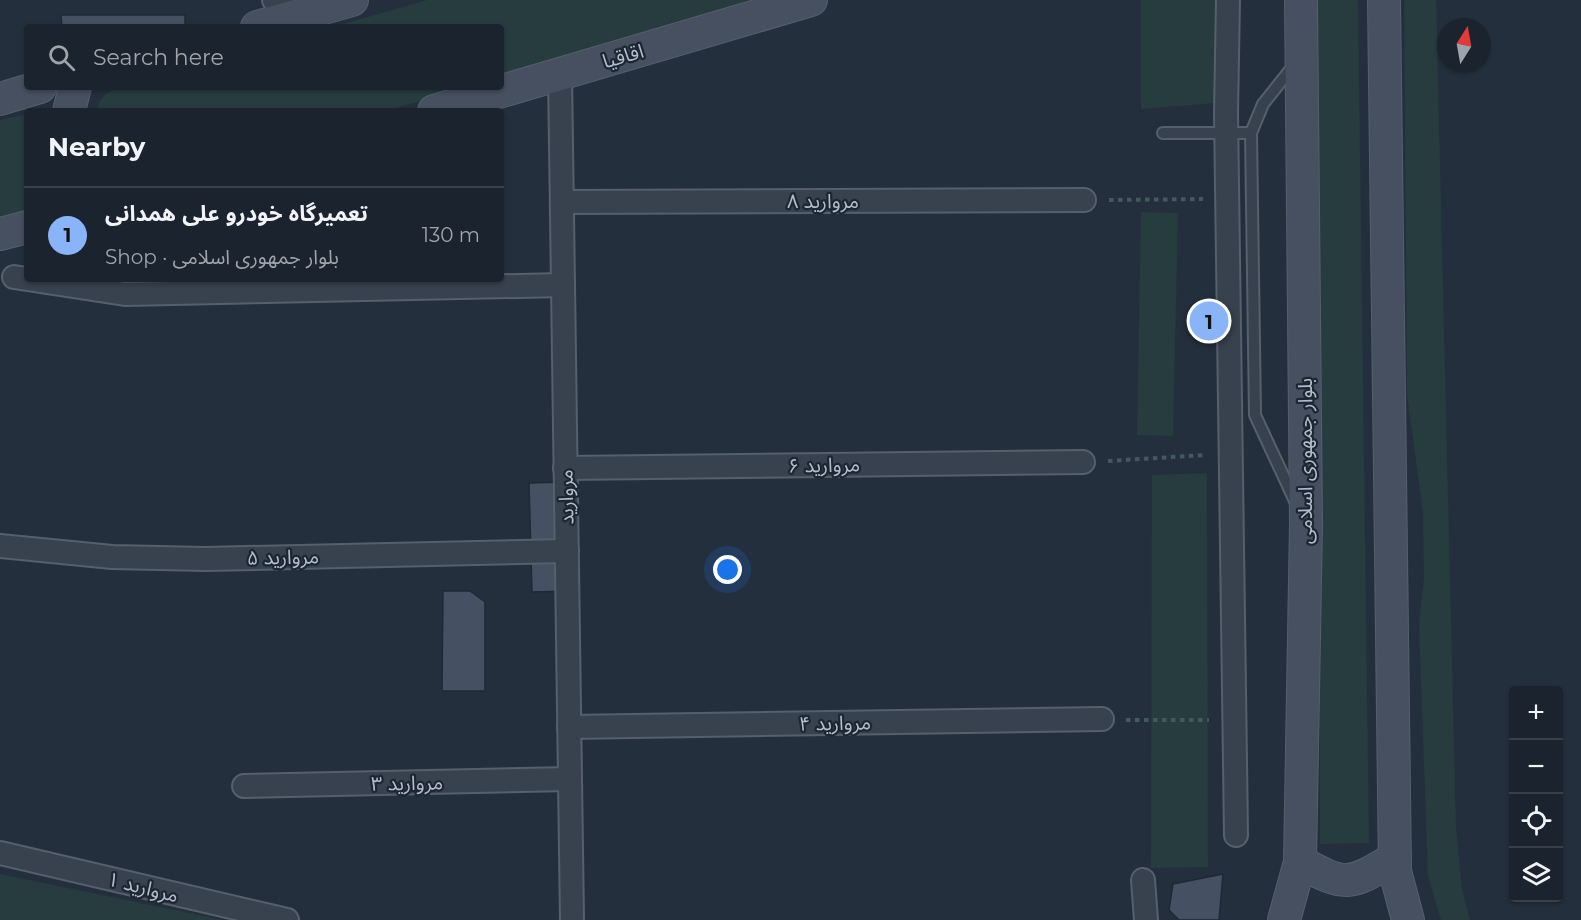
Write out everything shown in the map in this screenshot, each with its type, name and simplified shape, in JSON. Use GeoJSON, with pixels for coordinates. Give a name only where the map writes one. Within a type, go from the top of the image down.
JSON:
{"type":"FeatureCollection","features":[{"type":"Feature","properties":{"kind":"main road"},"geometry":{"type":"LineString","coordinates":[[268,24],[352,0]]}},
{"type":"Feature","properties":{"kind":"main road","name":"اقاقیا"},"geometry":{"type":"LineString","coordinates":[[444,108],[812,0]]}},
{"type":"Feature","properties":{"kind":"main road","name":"بلوار جمهوری اسلامی"},"geometry":{"type":"LineString","coordinates":[[1284,920],[1300,862],[1306,524],[1301,0]]}},
{"type":"Feature","properties":{"kind":"main road"},"geometry":{"type":"LineString","coordinates":[[1384,0],[1395,871],[1408,920]]}},
{"type":"Feature","properties":{"kind":"main road"},"geometry":{"type":"LineString","coordinates":[[0,99],[30,90]]}},
{"type":"Feature","properties":{"kind":"main road"},"geometry":{"type":"LineString","coordinates":[[70,108],[74,90]]}},
{"type":"Feature","properties":{"kind":"main road"},"geometry":{"type":"LineString","coordinates":[[0,234],[24,228]]}},
{"type":"Feature","properties":{"kind":"main road"},"geometry":{"type":"LineString","coordinates":[[1300,862],[1327,877],[1345,880],[1362,879],[1395,858]]}},
{"type":"Feature","properties":{"kind":"street"},"geometry":{"type":"LineString","coordinates":[[274,0],[302,15]]}},
{"type":"Feature","properties":{"kind":"street"},"geometry":{"type":"LineString","coordinates":[[1228,0],[1227,198],[1236,835]]}},
{"type":"Feature","properties":{"kind":"street","name":"مروارید"},"geometry":{"type":"LineString","coordinates":[[560,74],[572,920]]}},
{"type":"Feature","properties":{"kind":"street","name":"مروارید ۸"},"geometry":{"type":"LineString","coordinates":[[562,202],[1084,200]]}},
{"type":"Feature","properties":{"kind":"street"},"geometry":{"type":"LineString","coordinates":[[14,277],[24,279]]}},
{"type":"Feature","properties":{"kind":"street"},"geometry":{"type":"LineString","coordinates":[[47,282],[125,294],[563,285]]}},
{"type":"Feature","properties":{"kind":"street","name":"مروارید ۶"},"geometry":{"type":"LineString","coordinates":[[566,468],[1083,462]]}},
{"type":"Feature","properties":{"kind":"street","name":"مروارید ۵"},"geometry":{"type":"LineString","coordinates":[[0,546],[112,557],[205,559],[567,551]]}},
{"type":"Feature","properties":{"kind":"street","name":"مروارید ۴"},"geometry":{"type":"LineString","coordinates":[[569,727],[1102,720]]}},
{"type":"Feature","properties":{"kind":"street","name":"مروارید ۳"},"geometry":{"type":"LineString","coordinates":[[244,786],[570,779]]}},
{"type":"Feature","properties":{"kind":"street","name":"مروارید ۱"},"geometry":{"type":"LineString","coordinates":[[0,853],[287,920]]}},
{"type":"Feature","properties":{"kind":"street"},"geometry":{"type":"LineString","coordinates":[[1143,880],[1146,920]]}},
{"type":"Feature","properties":{"kind":"lane"},"geometry":{"type":"LineString","coordinates":[[1302,55],[1263,104],[1251,133],[1255,415],[1306,524]]}},
{"type":"Feature","properties":{"kind":"lane"},"geometry":{"type":"LineString","coordinates":[[1163,133],[1251,133]]}},
{"type":"Feature","properties":{"kind":"path"},"geometry":{"type":"LineString","coordinates":[[1084,200],[1227,198]]}},
{"type":"Feature","properties":{"kind":"path"},"geometry":{"type":"LineString","coordinates":[[1083,462],[1230,453]]}},
{"type":"Feature","properties":{"kind":"path"},"geometry":{"type":"LineString","coordinates":[[1102,720],[1234,720]]}},
{"type":"Feature","properties":{"kind":"green space"},"geometry":{"type":"Polygon","coordinates":[[[427,0],[760,0],[504,76],[504,24],[343,24],[427,0]]]}},
{"type":"Feature","properties":{"kind":"green space"},"geometry":{"type":"Polygon","coordinates":[[[1141,0],[1216,0],[1215,103],[1141,109],[1141,0]]]}},
{"type":"Feature","properties":{"kind":"green space"},"geometry":{"type":"Polygon","coordinates":[[[1318,0],[1358,0],[1369,843],[1320,844],[1318,0]]]}},
{"type":"Feature","properties":{"kind":"green space"},"geometry":{"type":"Polygon","coordinates":[[[1404,0],[1436,0],[1456,828],[1462,889],[1470,920],[1441,920],[1428,877],[1419,624],[1424,578],[1423,512],[1407,395],[1404,0]]]}},
{"type":"Feature","properties":{"kind":"green space"},"geometry":{"type":"Polygon","coordinates":[[[113,90],[458,90],[396,108],[98,108],[102,97],[113,90]]]}},
{"type":"Feature","properties":{"kind":"green space"},"geometry":{"type":"Polygon","coordinates":[[[24,115],[24,211],[0,216],[0,120],[24,115]]]}},
{"type":"Feature","properties":{"kind":"green space"},"geometry":{"type":"Polygon","coordinates":[[[1141,212],[1178,213],[1173,436],[1137,435],[1141,212]]]}},
{"type":"Feature","properties":{"kind":"green space"},"geometry":{"type":"Polygon","coordinates":[[[1207,473],[1208,867],[1151,868],[1152,475],[1207,473]]]}},
{"type":"Feature","properties":{"kind":"green space"},"geometry":{"type":"Polygon","coordinates":[[[0,874],[223,920],[0,920],[0,874]]]}},
{"type":"Feature","properties":{"kind":"building"},"geometry":{"type":"Polygon","coordinates":[[[61,15],[185,15],[185,24],[62,24],[61,15]]]}},
{"type":"Feature","properties":{"kind":"building"},"geometry":{"type":"Polygon","coordinates":[[[569,482],[573,591],[532,592],[529,483],[569,482]]]}},
{"type":"Feature","properties":{"kind":"building"},"geometry":{"type":"Polygon","coordinates":[[[443,591],[470,591],[485,602],[485,691],[442,691],[443,591]]]}},
{"type":"Feature","properties":{"kind":"building"},"geometry":{"type":"Polygon","coordinates":[[[1223,874],[1219,920],[1179,920],[1169,910],[1173,884],[1223,874]]]}},
{"type":"Feature","properties":{"kind":"place","name":"تعمیرگاه خودرو علی همدانی"},"geometry":{"type":"Point","coordinates":[1209,321]}}]}
